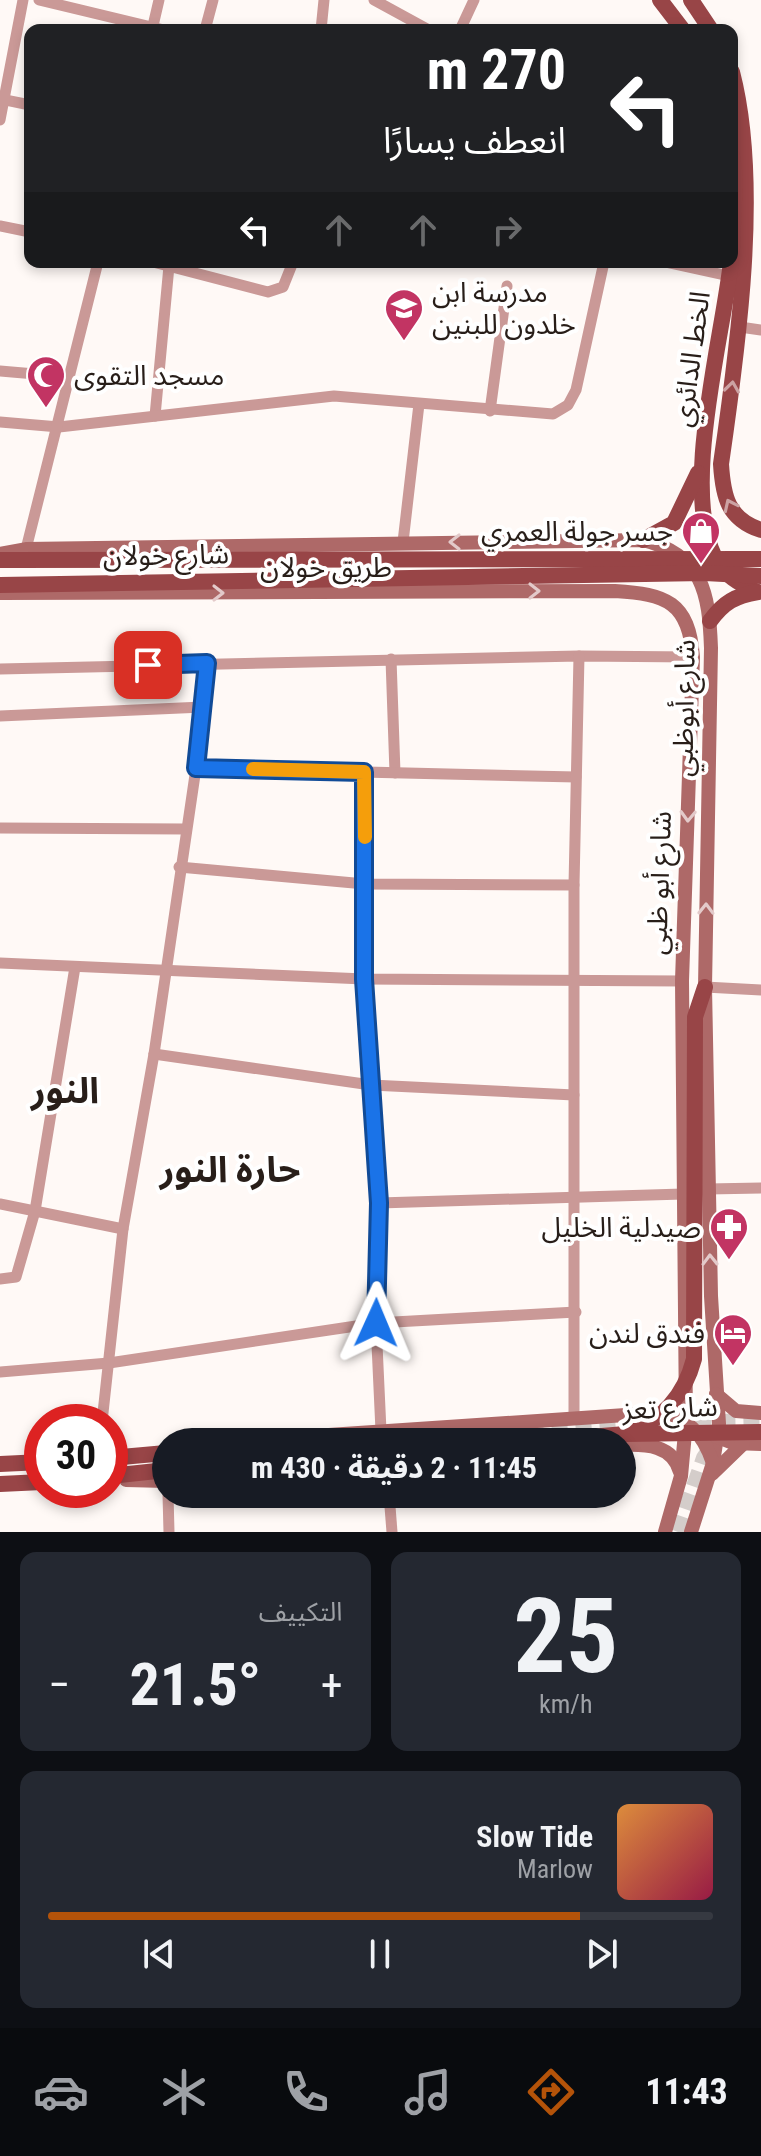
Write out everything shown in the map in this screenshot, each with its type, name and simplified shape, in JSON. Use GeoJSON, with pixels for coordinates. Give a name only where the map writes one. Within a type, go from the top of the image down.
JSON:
{"type":"FeatureCollection","features":[{"type":"Feature","properties":{"kind":"main road"},"geometry":{"type":"LineString","coordinates":[[660,0],[678,24]]}},
{"type":"Feature","properties":{"kind":"main road"},"geometry":{"type":"LineString","coordinates":[[691,0],[707,24]]}},
{"type":"Feature","properties":{"kind":"main road"},"geometry":{"type":"LineString","coordinates":[[738,91],[751,133],[755,177],[740,327],[721,464],[727,504],[736,518],[761,530]]}},
{"type":"Feature","properties":{"kind":"main road","name":"الخط الدائري"},"geometry":{"type":"LineString","coordinates":[[702,464],[730,269]]}},
{"type":"Feature","properties":{"kind":"main road"},"geometry":{"type":"LineString","coordinates":[[643,540],[674,523],[702,464]]}},
{"type":"Feature","properties":{"kind":"main road"},"geometry":{"type":"LineString","coordinates":[[702,464],[701,506],[705,533],[716,561],[735,581],[760,587]]}},
{"type":"Feature","properties":{"kind":"main road","name":"طريق خولان"},"geometry":{"type":"LineString","coordinates":[[0,557],[26,549],[643,540]]}},
{"type":"Feature","properties":{"kind":"main road","name":"شارع أبوظبي"},"geometry":{"type":"LineString","coordinates":[[643,540],[665,546],[684,559],[699,577],[707,598],[710,621],[705,987],[711,1296],[718,1439],[707,1481]]}},
{"type":"Feature","properties":{"kind":"main road"},"geometry":{"type":"LineString","coordinates":[[615,591],[617,541]]}},
{"type":"Feature","properties":{"kind":"main road","name":"شارع خولان"},"geometry":{"type":"LineString","coordinates":[[0,557],[333,559]]}},
{"type":"Feature","properties":{"kind":"main road","name":"طريق خولان"},"geometry":{"type":"LineString","coordinates":[[333,559],[761,559]]}},
{"type":"Feature","properties":{"kind":"main road","name":"طريق خولان"},"geometry":{"type":"LineString","coordinates":[[334,577],[705,573],[760,587]]}},
{"type":"Feature","properties":{"kind":"main road","name":"شارع خولان"},"geometry":{"type":"LineString","coordinates":[[0,585],[334,577]]}},
{"type":"Feature","properties":{"kind":"main road"},"geometry":{"type":"LineString","coordinates":[[710,621],[721,607],[735,597],[760,587]]}},
{"type":"Feature","properties":{"kind":"main road","name":"طريق خولان"},"geometry":{"type":"LineString","coordinates":[[0,593],[652,593]]}},
{"type":"Feature","properties":{"kind":"main road","name":"شارع أبو ظبي"},"geometry":{"type":"LineString","coordinates":[[652,593],[669,601],[684,616],[691,635],[693,657],[682,981],[686,1422],[681,1476],[665,1530]]}},
{"type":"Feature","properties":{"kind":"main road"},"geometry":{"type":"LineString","coordinates":[[693,682],[697,678],[707,678],[711,682]]}},
{"type":"Feature","properties":{"kind":"main road"},"geometry":{"type":"LineString","coordinates":[[636,1432],[669,1408],[689,1377],[694,1359],[695,1017],[705,987]]}},
{"type":"Feature","properties":{"kind":"main road"},"geometry":{"type":"LineString","coordinates":[[685,1298],[688,1306],[701,1310],[711,1296]]}},
{"type":"Feature","properties":{"kind":"main road"},"geometry":{"type":"LineString","coordinates":[[645,1414],[670,1397],[686,1368]]}},
{"type":"Feature","properties":{"kind":"main road"},"geometry":{"type":"LineString","coordinates":[[716,1394],[736,1411],[761,1413]]}},
{"type":"Feature","properties":{"kind":"main road"},"geometry":{"type":"LineString","coordinates":[[686,1403],[699,1424],[718,1439],[761,1444]]}},
{"type":"Feature","properties":{"kind":"main road"},"geometry":{"type":"LineString","coordinates":[[422,1428],[666,1414],[686,1422],[703,1438],[713,1463]]}},
{"type":"Feature","properties":{"kind":"main road"},"geometry":{"type":"LineString","coordinates":[[610,1415],[621,1419],[626,1428]]}},
{"type":"Feature","properties":{"kind":"main road","name":"شارع تعز"},"geometry":{"type":"LineString","coordinates":[[636,1439],[761,1432]]}},
{"type":"Feature","properties":{"kind":"main road"},"geometry":{"type":"LineString","coordinates":[[636,1443],[662,1449],[673,1456],[681,1476]]}},
{"type":"Feature","properties":{"kind":"main road"},"geometry":{"type":"LineString","coordinates":[[690,1532],[707,1481],[723,1461],[743,1444]]}},
{"type":"Feature","properties":{"kind":"main road"},"geometry":{"type":"LineString","coordinates":[[128,1456],[152,1454]]}},
{"type":"Feature","properties":{"kind":"main road"},"geometry":{"type":"LineString","coordinates":[[0,1464],[24,1463]]}},
{"type":"Feature","properties":{"kind":"main road"},"geometry":{"type":"LineString","coordinates":[[128,1475],[152,1472]]}},
{"type":"Feature","properties":{"kind":"main road"},"geometry":{"type":"LineString","coordinates":[[128,1479],[152,1480]]}},
{"type":"Feature","properties":{"kind":"main road"},"geometry":{"type":"LineString","coordinates":[[0,1484],[24,1483]]}},
{"type":"Feature","properties":{"kind":"main road"},"geometry":{"type":"LineString","coordinates":[[665,1530],[680,1520],[690,1532]]}},
{"type":"Feature","properties":{"kind":"street"},"geometry":{"type":"LineString","coordinates":[[0,120],[23,0]]}},
{"type":"Feature","properties":{"kind":"street"},"geometry":{"type":"LineString","coordinates":[[39,0],[136,24]]}},
{"type":"Feature","properties":{"kind":"street"},"geometry":{"type":"LineString","coordinates":[[157,24],[159,0]]}},
{"type":"Feature","properties":{"kind":"street"},"geometry":{"type":"LineString","coordinates":[[207,24],[213,0]]}},
{"type":"Feature","properties":{"kind":"street"},"geometry":{"type":"LineString","coordinates":[[322,24],[324,0]]}},
{"type":"Feature","properties":{"kind":"street"},"geometry":{"type":"LineString","coordinates":[[374,0],[418,24]]}},
{"type":"Feature","properties":{"kind":"street"},"geometry":{"type":"LineString","coordinates":[[463,24],[474,0]]}},
{"type":"Feature","properties":{"kind":"street"},"geometry":{"type":"LineString","coordinates":[[2,99],[24,104]]}},
{"type":"Feature","properties":{"kind":"street"},"geometry":{"type":"LineString","coordinates":[[0,226],[24,231]]}},
{"type":"Feature","properties":{"kind":"street"},"geometry":{"type":"LineString","coordinates":[[26,549],[97,268]]}},
{"type":"Feature","properties":{"kind":"street"},"geometry":{"type":"LineString","coordinates":[[155,416],[169,268]]}},
{"type":"Feature","properties":{"kind":"street"},"geometry":{"type":"LineString","coordinates":[[177,268],[268,292],[283,287],[291,268]]}},
{"type":"Feature","properties":{"kind":"street"},"geometry":{"type":"LineString","coordinates":[[0,422],[59,427],[334,396],[553,414],[568,405],[576,390],[603,268]]}},
{"type":"Feature","properties":{"kind":"street"},"geometry":{"type":"LineString","coordinates":[[490,411],[507,286]]}},
{"type":"Feature","properties":{"kind":"street"},"geometry":{"type":"LineString","coordinates":[[740,327],[761,330]]}},
{"type":"Feature","properties":{"kind":"street"},"geometry":{"type":"LineString","coordinates":[[0,371],[70,377]]}},
{"type":"Feature","properties":{"kind":"street"},"geometry":{"type":"LineString","coordinates":[[403,542],[419,404]]}},
{"type":"Feature","properties":{"kind":"street"},"geometry":{"type":"LineString","coordinates":[[574,1417],[574,885],[579,656]]}},
{"type":"Feature","properties":{"kind":"street"},"geometry":{"type":"LineString","coordinates":[[0,669],[391,659],[693,657]]}},
{"type":"Feature","properties":{"kind":"street"},"geometry":{"type":"LineString","coordinates":[[391,659],[395,773]]}},
{"type":"Feature","properties":{"kind":"street"},"geometry":{"type":"LineString","coordinates":[[104,1404],[123,1229],[154,1054],[179,867],[196,768],[207,663]]}},
{"type":"Feature","properties":{"kind":"street"},"geometry":{"type":"LineString","coordinates":[[0,716],[203,707]]}},
{"type":"Feature","properties":{"kind":"street"},"geometry":{"type":"LineString","coordinates":[[196,768],[576,777]]}},
{"type":"Feature","properties":{"kind":"street"},"geometry":{"type":"LineString","coordinates":[[364,772],[364,979],[379,1203],[376,1323],[381,1428]]}},
{"type":"Feature","properties":{"kind":"street"},"geometry":{"type":"LineString","coordinates":[[0,828],[185,829]]}},
{"type":"Feature","properties":{"kind":"street"},"geometry":{"type":"LineString","coordinates":[[179,867],[365,884],[574,885]]}},
{"type":"Feature","properties":{"kind":"street"},"geometry":{"type":"LineString","coordinates":[[0,963],[364,979],[682,981]]}},
{"type":"Feature","properties":{"kind":"street"},"geometry":{"type":"LineString","coordinates":[[0,1279],[16,1277],[35,1211],[75,967]]}},
{"type":"Feature","properties":{"kind":"street"},"geometry":{"type":"LineString","coordinates":[[705,987],[761,990]]}},
{"type":"Feature","properties":{"kind":"street"},"geometry":{"type":"LineString","coordinates":[[154,1054],[371,1085],[574,1095]]}},
{"type":"Feature","properties":{"kind":"street"},"geometry":{"type":"LineString","coordinates":[[708,1189],[761,1188]]}},
{"type":"Feature","properties":{"kind":"street"},"geometry":{"type":"LineString","coordinates":[[379,1203],[683,1194]]}},
{"type":"Feature","properties":{"kind":"street"},"geometry":{"type":"LineString","coordinates":[[0,1204],[123,1229]]}},
{"type":"Feature","properties":{"kind":"street"},"geometry":{"type":"LineString","coordinates":[[0,1372],[109,1363],[376,1323],[576,1312]]}},
{"type":"Feature","properties":{"kind":"street"},"geometry":{"type":"LineString","coordinates":[[168,1508],[169,1532]]}},
{"type":"Feature","properties":{"kind":"street"},"geometry":{"type":"LineString","coordinates":[[390,1508],[392,1532]]}},
{"type":"Feature","properties":{"kind":"tunnel"},"geometry":{"type":"LineString","coordinates":[[566,1428],[761,1421]]}},
{"type":"Feature","properties":{"kind":"tunnel"},"geometry":{"type":"LineString","coordinates":[[678,1532],[704,1458],[714,1443]]}},
{"type":"Feature","properties":{"kind":"slow traffic"},"geometry":{"type":"LineString","coordinates":[[253,769],[364,772],[365,837]]}},
{"type":"Feature","properties":{"kind":"place","name":"مدرسة ابن خلدون للبنين"},"geometry":{"type":"Point","coordinates":[404,342]}},
{"type":"Feature","properties":{"kind":"place","name":"مسجد التقوى"},"geometry":{"type":"Point","coordinates":[46,409]}},
{"type":"Feature","properties":{"kind":"place","name":"جسر جولة العمري"},"geometry":{"type":"Point","coordinates":[701,565]}},
{"type":"Feature","properties":{"kind":"place","name":"صيدلية الخليل"},"geometry":{"type":"Point","coordinates":[729,1261]}},
{"type":"Feature","properties":{"kind":"place","name":"فندق لندن"},"geometry":{"type":"Point","coordinates":[733,1367]}},
{"type":"Feature","properties":{"kind":"district","name":"النور"},"geometry":{"type":"Point","coordinates":[65,1091]}},
{"type":"Feature","properties":{"kind":"district","name":"حارة النور"},"geometry":{"type":"Point","coordinates":[230,1170]}},
{"type":"Feature","properties":{"kind":"route"},"geometry":{"type":"LineString","coordinates":[[148,665],[207,663],[196,768],[364,772],[364,979],[379,1203],[376,1323]]}}]}
